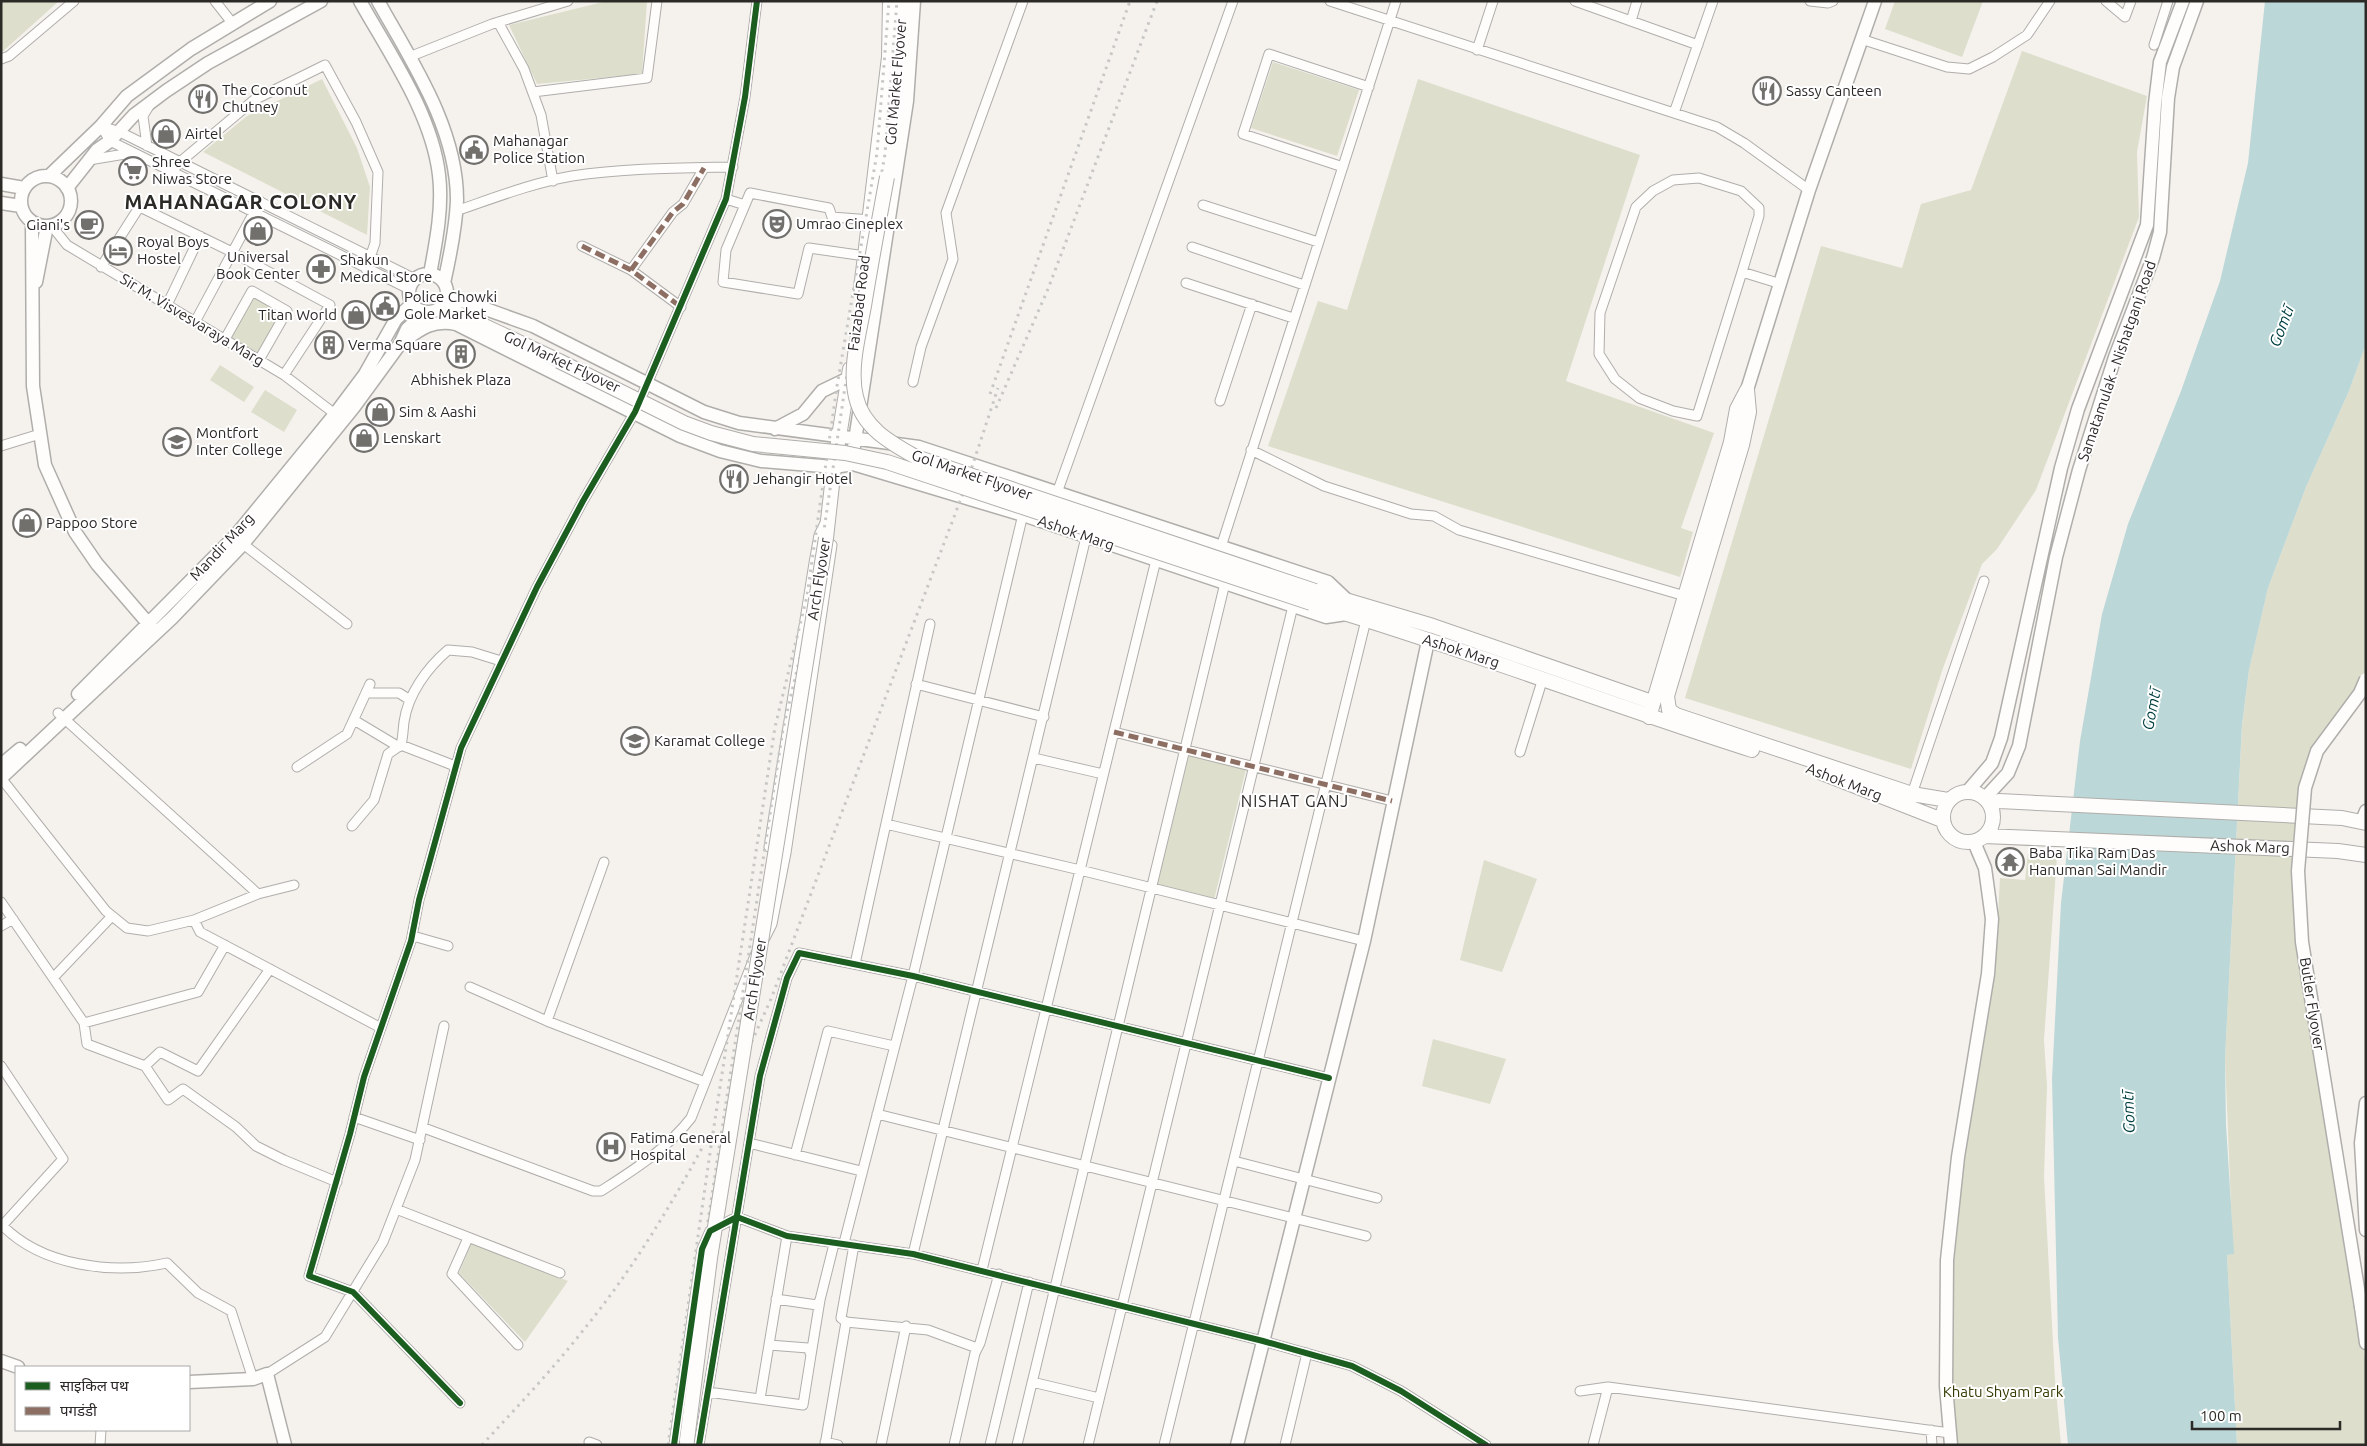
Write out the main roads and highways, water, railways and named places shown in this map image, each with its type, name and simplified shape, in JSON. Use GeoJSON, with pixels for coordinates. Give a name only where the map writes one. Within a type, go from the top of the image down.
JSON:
{"type":"FeatureCollection","features":[{"type":"Feature","properties":{"kind":"main road","name":"Faizabad Road"},"geometry":{"type":"LineString","coordinates":[[830,514],[834,466],[849,378],[871,220],[889,57],[890,1]]}},
{"type":"Feature","properties":{"kind":"main road","name":"Gol Market Flyover"},"geometry":{"type":"LineString","coordinates":[[904,1],[886,177],[857,345],[854,377],[856,398],[868,422],[881,437],[916,457],[1313,597]]}},
{"type":"Feature","properties":{"kind":"main road","name":"Gol Market Flyover"},"geometry":{"type":"LineString","coordinates":[[444,302],[458,313],[492,330],[684,422],[711,433],[753,444],[845,453],[887,462],[1347,607]]}},
{"type":"Feature","properties":{"kind":"main road","name":"Ashok Marg"},"geometry":{"type":"LineString","coordinates":[[1347,607],[1433,626],[1652,702],[1731,442],[1737,409],[1746,390],[1749,412],[1742,445],[1667,696],[1669,710],[1676,715],[1912,794],[1948,800]]}},
{"type":"Feature","properties":{"kind":"main road","name":"Arch Flyover"},"geometry":{"type":"LineString","coordinates":[[687,1444],[712,1248],[830,514]]}},
{"type":"Feature","properties":{"kind":"main road","name":"Ashok Marg"},"geometry":{"type":"LineString","coordinates":[[1347,607],[1366,620],[1543,678],[1649,717],[1820,772],[1942,820]]}},
{"type":"Feature","properties":{"kind":"main road"},"geometry":{"type":"LineString","coordinates":[[1649,717],[1652,702]]}},
{"type":"Feature","properties":{"kind":"main road"},"geometry":{"type":"LineString","coordinates":[[1987,800],[1993,817],[1989,831],[1979,839],[1964,842],[1953,838],[1946,830],[1942,820],[1943,809],[1948,800],[1957,794],[1968,791],[1977,793],[1987,800],[2007,802],[2365,818]]}},
{"type":"Feature","properties":{"kind":"main road","name":"Ashok Marg"},"geometry":{"type":"LineString","coordinates":[[1979,839],[2007,837],[2338,851],[2366,855]]}},
{"type":"Feature","properties":{"kind":"water","name":"Gomtī"},"geometry":{"type":"Polygon","coordinates":[[[2265,1],[2366,1],[2366,344],[2349,391],[2306,487],[2268,588],[2249,670],[2242,725],[2225,1059],[2226,1124],[2234,1254],[2227,1255],[2237,1445],[2068,1445],[2058,1338],[2052,1079],[2061,903],[2080,741],[2102,614],[2128,524],[2181,391],[2220,281],[2248,163],[2265,1]]]}},
{"type":"Feature","properties":{"kind":"railway"},"geometry":{"type":"LineString","coordinates":[[668,1445],[711,1146],[775,727],[807,596],[837,386],[877,153],[889,1]]}},
{"type":"Feature","properties":{"kind":"railway"},"geometry":{"type":"LineString","coordinates":[[676,1445],[685,1372],[783,729],[814,598],[845,387],[885,154],[897,1]]}},
{"type":"Feature","properties":{"kind":"railway"},"geometry":{"type":"LineString","coordinates":[[990,394],[1130,1]]}},
{"type":"Feature","properties":{"kind":"railway"},"geometry":{"type":"LineString","coordinates":[[996,408],[1048,289],[1157,1]]}},
{"type":"Feature","properties":{"kind":"railway"},"geometry":{"type":"LineString","coordinates":[[733,1083],[771,999],[965,488],[998,388]]}},
{"type":"Feature","properties":{"kind":"railway"},"geometry":{"type":"LineString","coordinates":[[482,1445],[535,1388],[620,1282],[667,1209],[710,1133]]}},
{"type":"Feature","properties":{"kind":"place","name":"Sassy Canteen"},"geometry":{"type":"Point","coordinates":[1767,91]}},
{"type":"Feature","properties":{"kind":"place","name":"The Coconut Chutney"},"geometry":{"type":"Point","coordinates":[203,99]}},
{"type":"Feature","properties":{"kind":"place","name":"Airtel"},"geometry":{"type":"Point","coordinates":[166,134]}},
{"type":"Feature","properties":{"kind":"place","name":"Mahanagar Police Station"},"geometry":{"type":"Point","coordinates":[474,150]}},
{"type":"Feature","properties":{"kind":"place","name":"Shree Niwas Store"},"geometry":{"type":"Point","coordinates":[133,171]}},
{"type":"Feature","properties":{"kind":"place","name":"Umrao Cineplex"},"geometry":{"type":"Point","coordinates":[777,224]}},
{"type":"Feature","properties":{"kind":"place","name":"Giani's"},"geometry":{"type":"Point","coordinates":[89,225]}},
{"type":"Feature","properties":{"kind":"place","name":"Universal Book Center"},"geometry":{"type":"Point","coordinates":[258,231]}},
{"type":"Feature","properties":{"kind":"place","name":"Royal Boys Hostel"},"geometry":{"type":"Point","coordinates":[118,251]}},
{"type":"Feature","properties":{"kind":"place","name":"Shakun Medical Store"},"geometry":{"type":"Point","coordinates":[321,269]}},
{"type":"Feature","properties":{"kind":"place","name":"Police Chowki Gole Market"},"geometry":{"type":"Point","coordinates":[385,306]}},
{"type":"Feature","properties":{"kind":"place","name":"Titan World"},"geometry":{"type":"Point","coordinates":[356,315]}},
{"type":"Feature","properties":{"kind":"place","name":"Verma Square"},"geometry":{"type":"Point","coordinates":[329,345]}},
{"type":"Feature","properties":{"kind":"place","name":"Abhishek Plaza"},"geometry":{"type":"Point","coordinates":[461,354]}},
{"type":"Feature","properties":{"kind":"place","name":"Sim & Aashi"},"geometry":{"type":"Point","coordinates":[380,412]}},
{"type":"Feature","properties":{"kind":"place","name":"Lenskart"},"geometry":{"type":"Point","coordinates":[364,438]}},
{"type":"Feature","properties":{"kind":"place","name":"Montfort Inter College"},"geometry":{"type":"Point","coordinates":[177,442]}},
{"type":"Feature","properties":{"kind":"place","name":"Jehangir Hotel"},"geometry":{"type":"Point","coordinates":[734,479]}},
{"type":"Feature","properties":{"kind":"place","name":"Pappoo Store"},"geometry":{"type":"Point","coordinates":[27,523]}},
{"type":"Feature","properties":{"kind":"place","name":"Karamat College"},"geometry":{"type":"Point","coordinates":[635,741]}},
{"type":"Feature","properties":{"kind":"place","name":"Baba Tika Ram Das Hanuman Sai Mandir"},"geometry":{"type":"Point","coordinates":[2010,862]}},
{"type":"Feature","properties":{"kind":"place","name":"Fatima General Hospital"},"geometry":{"type":"Point","coordinates":[611,1147]}},
{"type":"Feature","properties":{"kind":"district","name":"MAHANAGAR COLONY"},"geometry":{"type":"Point","coordinates":[241,202]}},
{"type":"Feature","properties":{"kind":"district","name":"NISHAT GANJ"},"geometry":{"type":"Point","coordinates":[1295,801]}},
{"type":"Feature","properties":{"kind":"park label","name":"Khatu Shyam Park"},"geometry":{"type":"Point","coordinates":[2003,1392]}}]}
